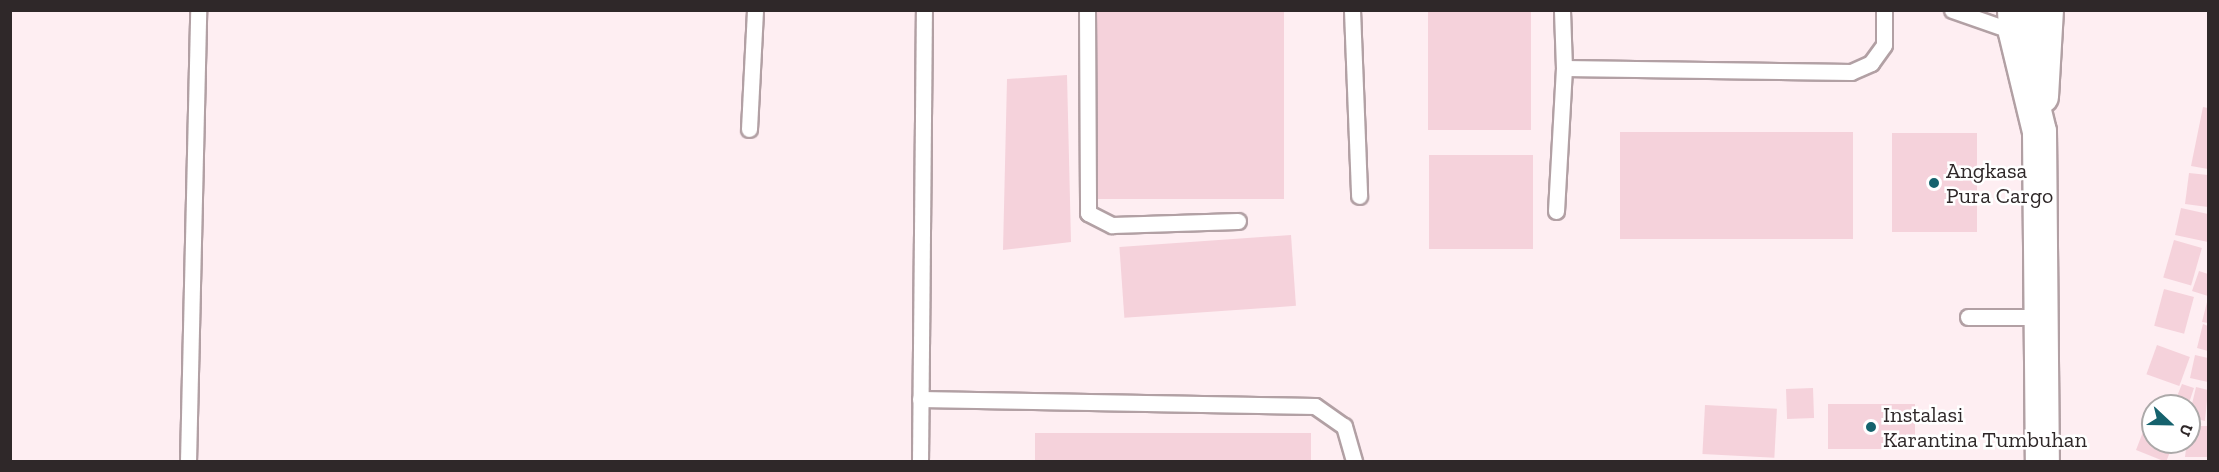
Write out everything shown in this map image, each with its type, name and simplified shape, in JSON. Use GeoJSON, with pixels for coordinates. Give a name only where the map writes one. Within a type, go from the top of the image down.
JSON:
{"type":"FeatureCollection","features":[{"type":"Feature","properties":{"kind":"main road"},"geometry":{"type":"LineString","coordinates":[[2042,462],[2044,317],[2039,131],[2046,10]]}},
{"type":"Feature","properties":{"kind":"main road"},"geometry":{"type":"LineString","coordinates":[[2014,21],[2039,131]]}},
{"type":"Feature","properties":{"kind":"lane"},"geometry":{"type":"LineString","coordinates":[[188,462],[198,10]]}},
{"type":"Feature","properties":{"kind":"lane"},"geometry":{"type":"LineString","coordinates":[[749,129],[755,10]]}},
{"type":"Feature","properties":{"kind":"lane"},"geometry":{"type":"LineString","coordinates":[[920,462],[924,10]]}},
{"type":"Feature","properties":{"kind":"lane"},"geometry":{"type":"LineString","coordinates":[[1087,10],[1088,213],[1112,225],[1238,221]]}},
{"type":"Feature","properties":{"kind":"lane"},"geometry":{"type":"LineString","coordinates":[[1352,10],[1359,196]]}},
{"type":"Feature","properties":{"kind":"lane"},"geometry":{"type":"LineString","coordinates":[[1556,211],[1564,68],[1562,10]]}},
{"type":"Feature","properties":{"kind":"lane"},"geometry":{"type":"LineString","coordinates":[[1564,68],[1851,72],[1871,63],[1884,45],[1884,10]]}},
{"type":"Feature","properties":{"kind":"lane"},"geometry":{"type":"LineString","coordinates":[[1952,10],[2014,21]]}},
{"type":"Feature","properties":{"kind":"lane"},"geometry":{"type":"LineString","coordinates":[[1968,317],[2044,317]]}},
{"type":"Feature","properties":{"kind":"lane"},"geometry":{"type":"LineString","coordinates":[[920,399],[1315,406],[1344,426],[1354,462]]}},
{"type":"Feature","properties":{"kind":"building"},"geometry":{"type":"Polygon","coordinates":[[[1093,10],[1284,10],[1284,199],[1093,199],[1093,10]]]}},
{"type":"Feature","properties":{"kind":"building"},"geometry":{"type":"Polygon","coordinates":[[[1428,10],[1531,10],[1531,130],[1428,130],[1428,10]]]}},
{"type":"Feature","properties":{"kind":"building"},"geometry":{"type":"Polygon","coordinates":[[[1067,75],[1071,242],[1003,250],[1007,79],[1067,75]]]}},
{"type":"Feature","properties":{"kind":"building"},"geometry":{"type":"Polygon","coordinates":[[[2203,107],[2208,108],[2208,169],[2191,166],[2203,107]]]}},
{"type":"Feature","properties":{"kind":"building"},"geometry":{"type":"Polygon","coordinates":[[[1620,132],[1853,132],[1853,239],[1620,239],[1620,132]]]}},
{"type":"Feature","properties":{"kind":"building","name":"Angkasa Pura Cargo"},"geometry":{"type":"Polygon","coordinates":[[[1892,133],[1977,133],[1977,232],[1892,232],[1892,133]]]}},
{"type":"Feature","properties":{"kind":"building"},"geometry":{"type":"Polygon","coordinates":[[[1429,155],[1533,155],[1533,249],[1429,249],[1429,155]]]}},
{"type":"Feature","properties":{"kind":"building"},"geometry":{"type":"Polygon","coordinates":[[[2189,173],[2208,175],[2208,207],[2185,204],[2189,173]]]}},
{"type":"Feature","properties":{"kind":"building"},"geometry":{"type":"Polygon","coordinates":[[[2181,208],[2208,214],[2208,242],[2175,235],[2181,208]]]}},
{"type":"Feature","properties":{"kind":"building"},"geometry":{"type":"Polygon","coordinates":[[[1291,235],[1296,306],[1124,318],[1119,247],[1291,235]]]}},
{"type":"Feature","properties":{"kind":"building"},"geometry":{"type":"Polygon","coordinates":[[[2174,240],[2202,248],[2191,285],[2163,277],[2174,240]]]}},
{"type":"Feature","properties":{"kind":"building"},"geometry":{"type":"Polygon","coordinates":[[[2199,271],[2208,274],[2208,296],[2192,291],[2199,271]]]}},
{"type":"Feature","properties":{"kind":"building"},"geometry":{"type":"Polygon","coordinates":[[[2164,289],[2194,297],[2184,334],[2154,326],[2164,289]]]}},
{"type":"Feature","properties":{"kind":"building"},"geometry":{"type":"Polygon","coordinates":[[[2208,298],[2208,323],[2202,322],[2208,298]]]}},
{"type":"Feature","properties":{"kind":"building"},"geometry":{"type":"Polygon","coordinates":[[[2203,324],[2208,326],[2208,351],[2197,348],[2203,324]]]}},
{"type":"Feature","properties":{"kind":"building"},"geometry":{"type":"Polygon","coordinates":[[[2157,345],[2190,357],[2179,386],[2146,374],[2157,345]]]}},
{"type":"Feature","properties":{"kind":"building"},"geometry":{"type":"Polygon","coordinates":[[[2195,355],[2208,358],[2208,382],[2190,378],[2195,355]]]}},
{"type":"Feature","properties":{"kind":"building"},"geometry":{"type":"Polygon","coordinates":[[[2182,384],[2194,388],[2192,394],[2178,394],[2182,384]]]}},
{"type":"Feature","properties":{"kind":"building"},"geometry":{"type":"Polygon","coordinates":[[[2196,387],[2208,390],[2205,421],[2201,420],[2201,394],[2194,394],[2196,387]]]}},
{"type":"Feature","properties":{"kind":"building"},"geometry":{"type":"Polygon","coordinates":[[[1813,388],[1814,418],[1787,419],[1786,389],[1813,388]]]}},
{"type":"Feature","properties":{"kind":"building","name":"Instalasi Karantina Tumbuhan"},"geometry":{"type":"Polygon","coordinates":[[[1828,404],[1915,404],[1915,449],[1828,449],[1828,404]]]}},
{"type":"Feature","properties":{"kind":"building"},"geometry":{"type":"Polygon","coordinates":[[[1705,405],[1777,409],[1774,458],[1702,454],[1705,405]]]}},
{"type":"Feature","properties":{"kind":"building"},"geometry":{"type":"Polygon","coordinates":[[[2201,426],[2208,426],[2208,457],[2185,457],[2185,454],[2201,454],[2201,426]]]}},
{"type":"Feature","properties":{"kind":"building"},"geometry":{"type":"Polygon","coordinates":[[[1035,433],[1311,433],[1311,462],[1035,462],[1035,433]]]}},
{"type":"Feature","properties":{"kind":"building"},"geometry":{"type":"Polygon","coordinates":[[[2141,437],[2141,452],[2136,450],[2141,437]]]}},
{"type":"Feature","properties":{"kind":"building"},"geometry":{"type":"Polygon","coordinates":[[[2146,454],[2169,454],[2166,462],[2146,454]]]}},
{"type":"Feature","properties":{"kind":"place","name":"Angkasa Pura Cargo"},"geometry":{"type":"Point","coordinates":[1934,183]}},
{"type":"Feature","properties":{"kind":"place","name":"Instalasi Karantina Tumbuhan"},"geometry":{"type":"Point","coordinates":[1871,427]}}]}
